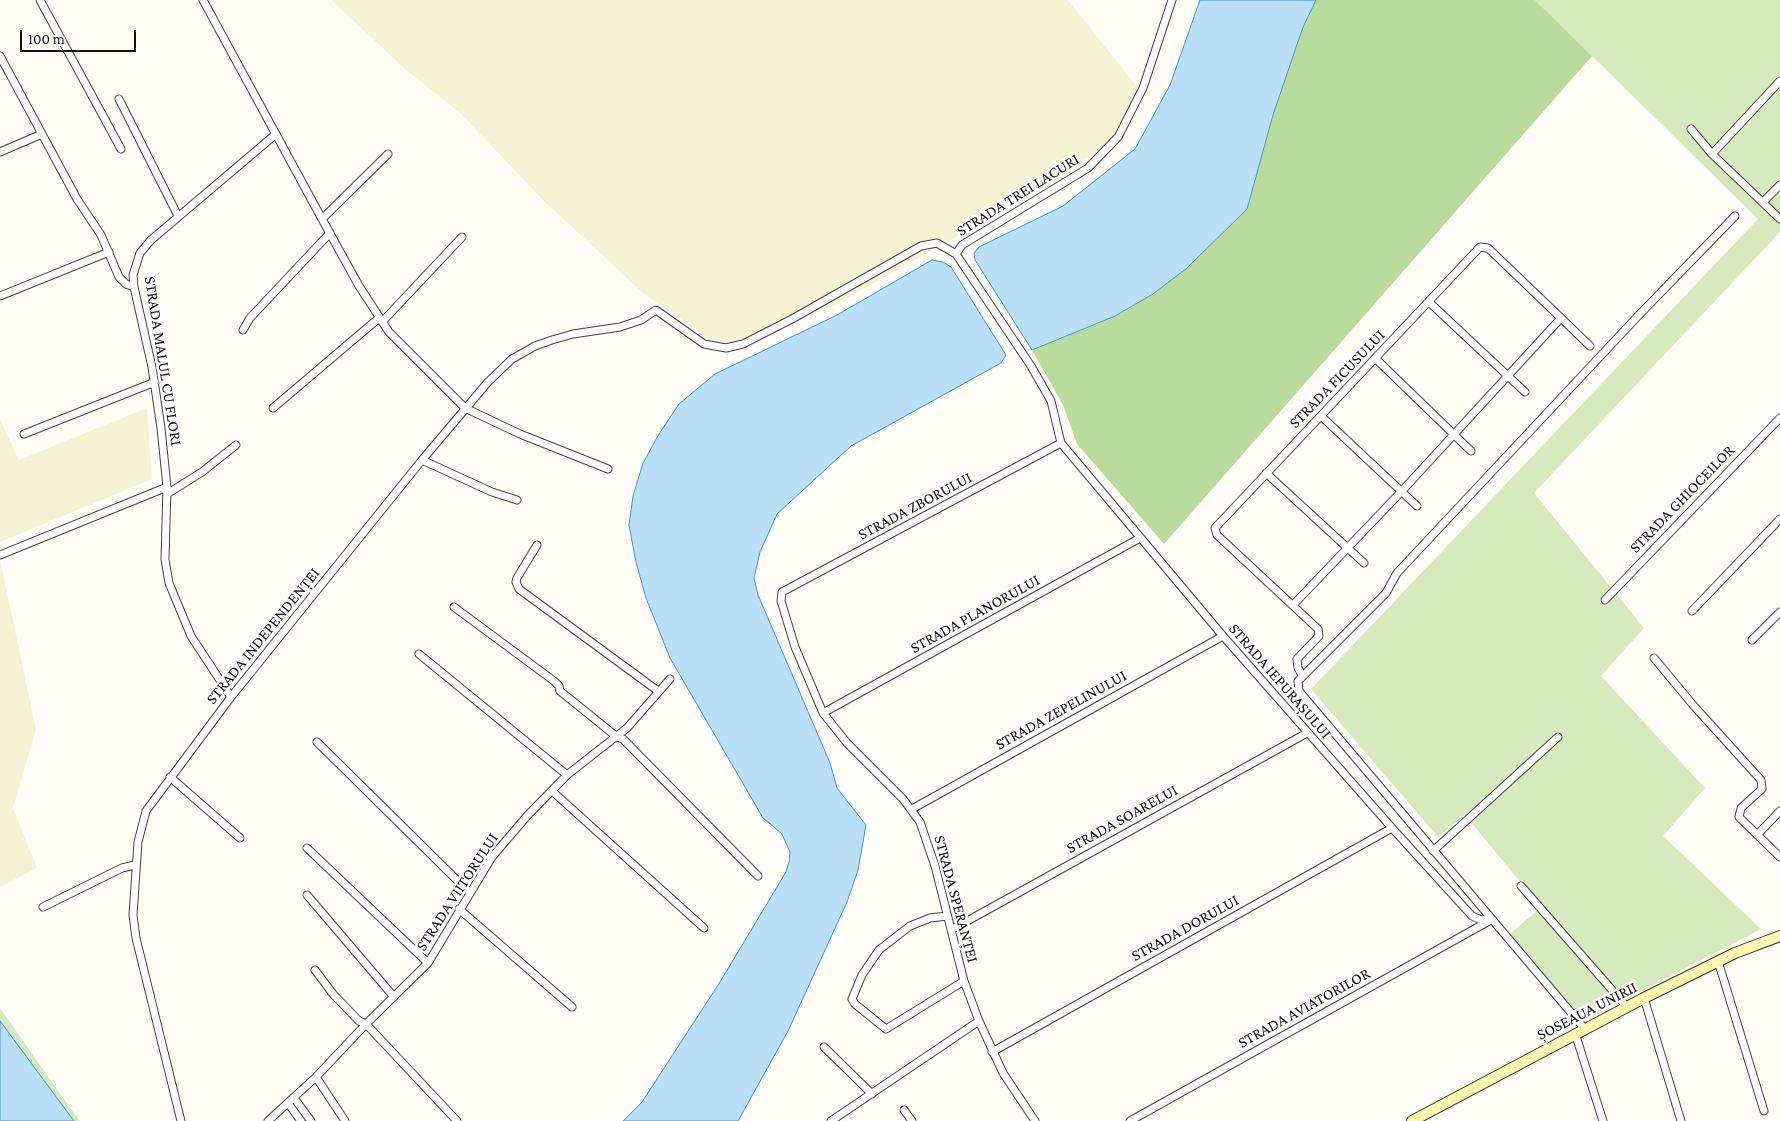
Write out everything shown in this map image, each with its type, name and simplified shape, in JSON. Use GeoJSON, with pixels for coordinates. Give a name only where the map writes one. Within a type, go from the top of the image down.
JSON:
{"type":"FeatureCollection","features":[{"type":"Feature","properties":{"kind":"main road","name":"ȘOSEAUA UNIRII"},"geometry":{"type":"LineString","coordinates":[[1412,1121],[1574,1033],[1718,961],[1780,936]]}},
{"type":"Feature","properties":{"kind":"street"},"geometry":{"type":"LineString","coordinates":[[40,0],[121,149]]}},
{"type":"Feature","properties":{"kind":"street"},"geometry":{"type":"LineString","coordinates":[[203,0],[322,219],[380,320],[465,408],[520,434],[608,469]]}},
{"type":"Feature","properties":{"kind":"street","name":"STRADA TREI LACURI"},"geometry":{"type":"LineString","coordinates":[[956,254],[962,245],[1088,168],[1118,137],[1142,88],[1172,0]]}},
{"type":"Feature","properties":{"kind":"street"},"geometry":{"type":"LineString","coordinates":[[0,56],[109,252],[119,277],[126,284],[134,287]]}},
{"type":"Feature","properties":{"kind":"street"},"geometry":{"type":"LineString","coordinates":[[1712,154],[1780,81]]}},
{"type":"Feature","properties":{"kind":"street"},"geometry":{"type":"LineString","coordinates":[[119,100],[178,216]]}},
{"type":"Feature","properties":{"kind":"street"},"geometry":{"type":"LineString","coordinates":[[1691,129],[1712,154],[1780,220]]}},
{"type":"Feature","properties":{"kind":"street"},"geometry":{"type":"LineString","coordinates":[[0,152],[42,134]]}},
{"type":"Feature","properties":{"kind":"street","name":"STRADA MALUL CU FLORI"},"geometry":{"type":"LineString","coordinates":[[231,697],[191,636],[169,583],[165,559],[167,491],[155,382],[133,275],[140,254],[151,240],[276,134]]}},
{"type":"Feature","properties":{"kind":"street"},"geometry":{"type":"LineString","coordinates":[[322,219],[388,154]]}},
{"type":"Feature","properties":{"kind":"street"},"geometry":{"type":"LineString","coordinates":[[1763,202],[1780,185]]}},
{"type":"Feature","properties":{"kind":"street"},"geometry":{"type":"LineString","coordinates":[[1300,678],[1386,593],[1397,573],[1631,323],[1735,216]]}},
{"type":"Feature","properties":{"kind":"street"},"geometry":{"type":"LineString","coordinates":[[243,330],[250,318],[330,233]]}},
{"type":"Feature","properties":{"kind":"street"},"geometry":{"type":"LineString","coordinates":[[272,408],[380,320],[462,237]]}},
{"type":"Feature","properties":{"kind":"street","name":"STRADA INDEPENDENȚEI"},"geometry":{"type":"LineString","coordinates":[[181,1121],[136,938],[133,915],[135,865],[142,819],[170,777],[231,697],[422,460],[498,371],[512,359],[535,346],[573,334],[620,328],[641,320],[656,310],[696,339],[712,347],[726,348],[742,344],[792,319],[921,246],[937,243],[956,254]]}},
{"type":"Feature","properties":{"kind":"street","name":"STRADA FICUSULUI"},"geometry":{"type":"LineString","coordinates":[[1300,678],[1298,659],[1319,636],[1320,632],[1215,533],[1215,528],[1376,359],[1478,248],[1485,246],[1590,346]]}},
{"type":"Feature","properties":{"kind":"street"},"geometry":{"type":"LineString","coordinates":[[0,296],[109,252]]}},
{"type":"Feature","properties":{"kind":"street"},"geometry":{"type":"LineString","coordinates":[[956,254],[1044,388],[1055,414],[1061,443]]}},
{"type":"Feature","properties":{"kind":"street"},"geometry":{"type":"LineString","coordinates":[[1429,302],[1524,392]]}},
{"type":"Feature","properties":{"kind":"street"},"geometry":{"type":"LineString","coordinates":[[1293,605],[1402,492],[1561,318]]}},
{"type":"Feature","properties":{"kind":"street"},"geometry":{"type":"LineString","coordinates":[[1376,359],[1471,451]]}},
{"type":"Feature","properties":{"kind":"street"},"geometry":{"type":"LineString","coordinates":[[24,434],[155,382]]}},
{"type":"Feature","properties":{"kind":"street"},"geometry":{"type":"LineString","coordinates":[[1321,416],[1417,506]]}},
{"type":"Feature","properties":{"kind":"street","name":"STRADA GHIOCEILOR"},"geometry":{"type":"LineString","coordinates":[[1605,600],[1780,418]]}},
{"type":"Feature","properties":{"kind":"street","name":"STRADA IEPURAȘULUI"},"geometry":{"type":"LineString","coordinates":[[1061,443],[1223,636],[1392,828],[1472,916],[1481,920],[1491,919]]}},
{"type":"Feature","properties":{"kind":"street","name":"STRADA ZBORULUI"},"geometry":{"type":"LineString","coordinates":[[782,592],[1061,443]]}},
{"type":"Feature","properties":{"kind":"street"},"geometry":{"type":"LineString","coordinates":[[0,555],[167,491],[202,472],[236,445]]}},
{"type":"Feature","properties":{"kind":"street"},"geometry":{"type":"LineString","coordinates":[[422,460],[492,492],[517,500]]}},
{"type":"Feature","properties":{"kind":"street"},"geometry":{"type":"LineString","coordinates":[[1266,473],[1364,563]]}},
{"type":"Feature","properties":{"kind":"street"},"geometry":{"type":"LineString","coordinates":[[1692,611],[1780,519]]}},
{"type":"Feature","properties":{"kind":"street","name":"STRADA PLANORULUI"},"geometry":{"type":"LineString","coordinates":[[823,713],[1140,538]]}},
{"type":"Feature","properties":{"kind":"street"},"geometry":{"type":"LineString","coordinates":[[537,545],[517,578],[516,582],[519,589],[658,691]]}},
{"type":"Feature","properties":{"kind":"street","name":"STRADA SPERANȚEI"},"geometry":{"type":"LineString","coordinates":[[782,592],[780,601],[784,619],[823,713],[847,743],[912,809],[926,837],[964,982],[979,1022],[992,1052],[1013,1091],[1035,1121]]}},
{"type":"Feature","properties":{"kind":"street"},"geometry":{"type":"LineString","coordinates":[[454,607],[554,680],[559,686],[560,691],[617,738],[623,739],[758,876]]}},
{"type":"Feature","properties":{"kind":"street"},"geometry":{"type":"LineString","coordinates":[[1752,640],[1780,612]]}},
{"type":"Feature","properties":{"kind":"street","name":"STRADA ZEPELINULUI"},"geometry":{"type":"LineString","coordinates":[[912,809],[1223,636]]}},
{"type":"Feature","properties":{"kind":"street"},"geometry":{"type":"LineString","coordinates":[[419,654],[567,775]]}},
{"type":"Feature","properties":{"kind":"street"},"geometry":{"type":"LineString","coordinates":[[1654,658],[1693,705],[1761,780],[1762,789],[1739,812],[1741,821],[1780,857]]}},
{"type":"Feature","properties":{"kind":"street","name":"STRADA IEPURAȘULUI"},"geometry":{"type":"LineString","coordinates":[[1300,678],[1299,691],[1584,1028]]}},
{"type":"Feature","properties":{"kind":"street","name":"STRADA VIITORULUI"},"geometry":{"type":"LineString","coordinates":[[268,1121],[316,1077],[428,963],[459,910],[503,843],[567,775],[617,738],[670,679]]}},
{"type":"Feature","properties":{"kind":"street","name":"STRADA SOARELUI"},"geometry":{"type":"LineString","coordinates":[[951,930],[1307,733]]}},
{"type":"Feature","properties":{"kind":"street"},"geometry":{"type":"LineString","coordinates":[[1433,851],[1558,737]]}},
{"type":"Feature","properties":{"kind":"street"},"geometry":{"type":"LineString","coordinates":[[317,742],[470,893]]}},
{"type":"Feature","properties":{"kind":"street"},"geometry":{"type":"LineString","coordinates":[[170,777],[240,838]]}},
{"type":"Feature","properties":{"kind":"street"},"geometry":{"type":"LineString","coordinates":[[552,791],[704,928]]}},
{"type":"Feature","properties":{"kind":"street"},"geometry":{"type":"LineString","coordinates":[[1757,835],[1780,811]]}},
{"type":"Feature","properties":{"kind":"street","name":"STRADA DORULUI"},"geometry":{"type":"LineString","coordinates":[[992,1052],[1392,828]]}},
{"type":"Feature","properties":{"kind":"street"},"geometry":{"type":"LineString","coordinates":[[306,848],[428,963]]}},
{"type":"Feature","properties":{"kind":"street"},"geometry":{"type":"LineString","coordinates":[[43,907],[122,868],[135,865]]}},
{"type":"Feature","properties":{"kind":"street"},"geometry":{"type":"LineString","coordinates":[[1521,886],[1627,1007]]}},
{"type":"Feature","properties":{"kind":"street"},"geometry":{"type":"LineString","coordinates":[[307,895],[394,998]]}},
{"type":"Feature","properties":{"kind":"street"},"geometry":{"type":"LineString","coordinates":[[459,910],[572,1007]]}},
{"type":"Feature","properties":{"kind":"street"},"geometry":{"type":"LineString","coordinates":[[947,916],[930,918],[910,926],[879,950],[862,975],[852,999],[855,1004],[886,1029],[964,982]]}},
{"type":"Feature","properties":{"kind":"street","name":"STRADA AVIATORILOR"},"geometry":{"type":"LineString","coordinates":[[1130,1121],[1491,919]]}},
{"type":"Feature","properties":{"kind":"street"},"geometry":{"type":"LineString","coordinates":[[1718,961],[1764,1110]]}},
{"type":"Feature","properties":{"kind":"street"},"geometry":{"type":"LineString","coordinates":[[315,970],[332,994],[359,1021],[366,1024],[458,1121]]}},
{"type":"Feature","properties":{"kind":"street"},"geometry":{"type":"LineString","coordinates":[[1644,998],[1681,1121]]}},
{"type":"Feature","properties":{"kind":"street"},"geometry":{"type":"LineString","coordinates":[[831,1121],[979,1022]]}},
{"type":"Feature","properties":{"kind":"street"},"geometry":{"type":"LineString","coordinates":[[1574,1033],[1603,1121]]}},
{"type":"Feature","properties":{"kind":"street"},"geometry":{"type":"LineString","coordinates":[[824,1047],[872,1094]]}},
{"type":"Feature","properties":{"kind":"street"},"geometry":{"type":"LineString","coordinates":[[316,1077],[345,1121]]}},
{"type":"Feature","properties":{"kind":"street"},"geometry":{"type":"LineString","coordinates":[[291,1100],[301,1121]]}},
{"type":"Feature","properties":{"kind":"street"},"geometry":{"type":"LineString","coordinates":[[291,1100],[311,1121]]}},
{"type":"Feature","properties":{"kind":"street"},"geometry":{"type":"LineString","coordinates":[[904,1110],[912,1121]]}},
{"type":"Feature","properties":{"kind":"shaded area"},"geometry":{"type":"Polygon","coordinates":[[[331,0],[1068,0],[1138,88],[1116,136],[1054,182],[840,302],[729,352],[644,294],[543,200],[461,114],[405,69],[331,0]]]}},
{"type":"Feature","properties":{"kind":"shaded area"},"geometry":{"type":"Polygon","coordinates":[[[147,408],[152,479],[0,542],[0,419],[19,460],[147,408]]]}},
{"type":"Feature","properties":{"kind":"shaded area"},"geometry":{"type":"Polygon","coordinates":[[[0,559],[36,730],[13,808],[37,868],[0,887],[0,559]]]}},
{"type":"Feature","properties":{"kind":"green space"},"geometry":{"type":"Polygon","coordinates":[[[1316,0],[1535,0],[1592,56],[1164,544],[1077,444],[1063,405],[1032,350],[1115,316],[1153,294],[1187,268],[1247,209],[1273,115],[1303,27],[1316,0]]]}},
{"type":"Feature","properties":{"kind":"green space"},"geometry":{"type":"Polygon","coordinates":[[[1535,0],[1780,0],[1780,232],[1534,493],[1644,628],[1601,676],[1705,788],[1663,836],[1761,929],[1584,1021],[1510,934],[1541,907],[1465,815],[1438,837],[1311,689],[1758,219],[1535,0]]]}},
{"type":"Feature","properties":{"kind":"green space"},"geometry":{"type":"Polygon","coordinates":[[[0,1008],[63,1098],[80,1121],[0,1121],[0,1008]]]}},
{"type":"Feature","properties":{"kind":"water"},"geometry":{"type":"Polygon","coordinates":[[[1200,0],[1316,0],[1303,27],[1273,115],[1247,209],[1187,268],[1153,294],[1115,316],[1032,350],[975,260],[974,253],[979,247],[1063,206],[1135,149],[1170,85],[1200,0]]]}},
{"type":"Feature","properties":{"kind":"water"},"geometry":{"type":"Polygon","coordinates":[[[932,260],[943,262],[951,267],[1006,355],[1001,363],[851,446],[777,514],[760,552],[754,578],[758,595],[830,763],[837,788],[866,825],[858,870],[847,902],[788,1031],[738,1121],[623,1121],[642,1102],[720,982],[786,872],[790,852],[782,834],[763,818],[670,658],[646,598],[636,562],[629,525],[633,496],[643,463],[679,404],[715,374],[837,315],[932,260]]]}},
{"type":"Feature","properties":{"kind":"water"},"geometry":{"type":"Polygon","coordinates":[[[0,1021],[74,1121],[0,1121],[0,1021]]]}}]}
